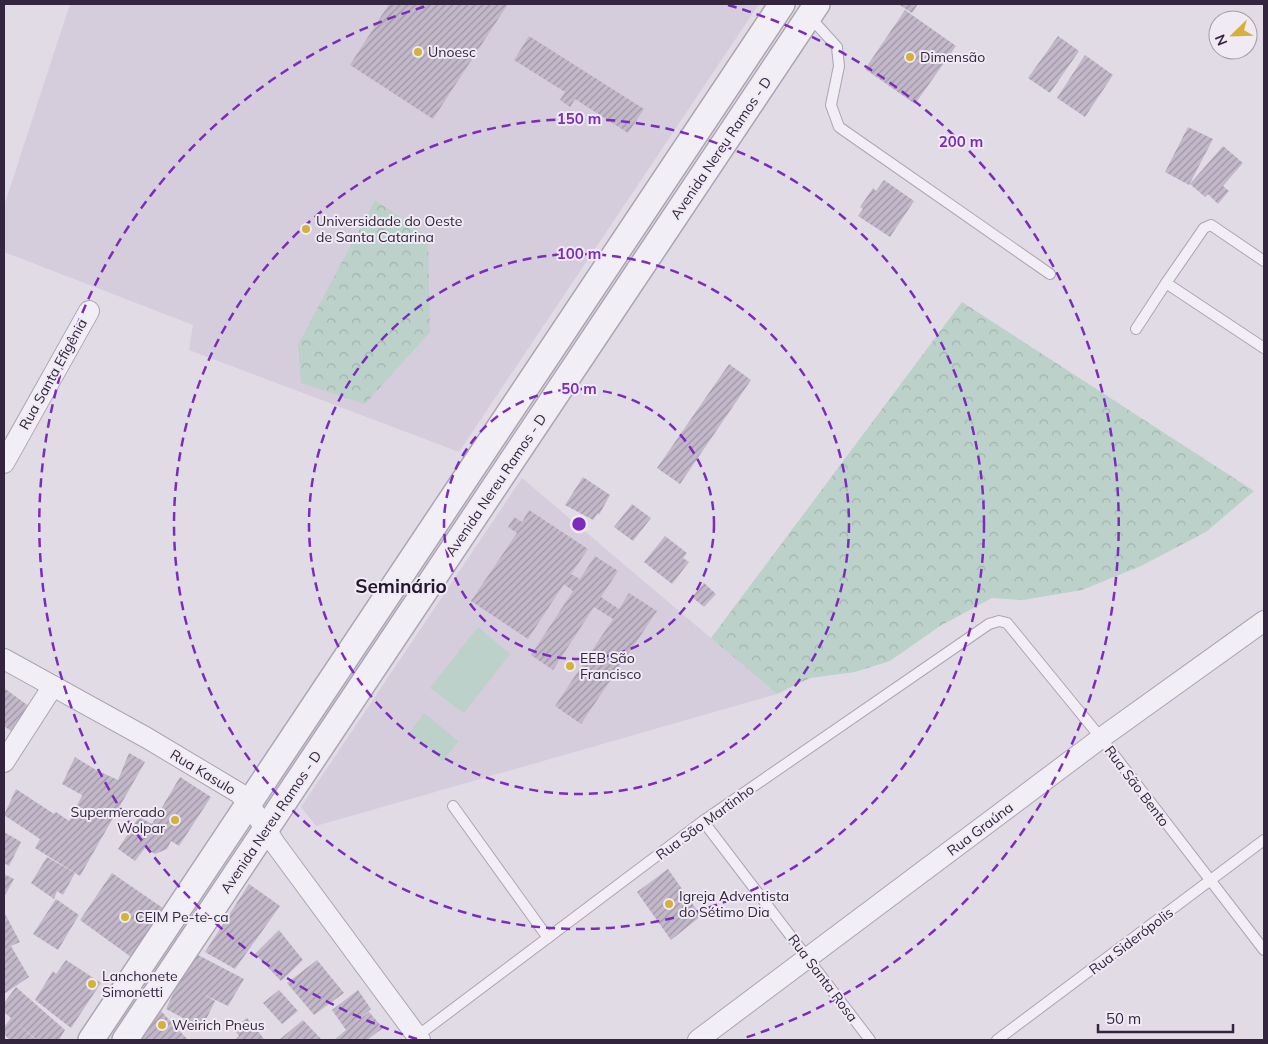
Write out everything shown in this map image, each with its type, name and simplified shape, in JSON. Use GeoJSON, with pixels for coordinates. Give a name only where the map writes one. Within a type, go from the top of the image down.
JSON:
{"type":"FeatureCollection","features":[{"type":"Feature","properties":{"kind":"street","name":"Avenida Nereu Ramos - D"},"geometry":{"type":"LineString","coordinates":[[125,1040],[266,830],[589,319],[670,171],[782,4]]}},
{"type":"Feature","properties":{"kind":"street","name":"Avenida Nereu Ramos - D"},"geometry":{"type":"LineString","coordinates":[[91,1040],[249,804],[589,319],[694,187],[813,10]]}},
{"type":"Feature","properties":{"kind":"street"},"geometry":{"type":"LineString","coordinates":[[670,171],[694,187]]}},
{"type":"Feature","properties":{"kind":"street","name":"Rua Santa Efigênia"},"geometry":{"type":"LineString","coordinates":[[4,461],[89,311]]}},
{"type":"Feature","properties":{"kind":"street","name":"Rua Graúna"},"geometry":{"type":"LineString","coordinates":[[698,1040],[1101,738],[1264,621]]}},
{"type":"Feature","properties":{"kind":"street","name":"Rua Kasulo"},"geometry":{"type":"LineString","coordinates":[[4,659],[141,734],[239,793],[249,804],[416,1039]]}},
{"type":"Feature","properties":{"kind":"street"},"geometry":{"type":"LineString","coordinates":[[4,762],[53,686]]}},
{"type":"Feature","properties":{"kind":"lane"},"geometry":{"type":"LineString","coordinates":[[813,10],[837,47],[839,66],[831,105],[839,126],[1050,274]]}},
{"type":"Feature","properties":{"kind":"lane"},"geometry":{"type":"LineString","coordinates":[[1136,329],[1204,228],[1211,225],[1264,261]]}},
{"type":"Feature","properties":{"kind":"lane"},"geometry":{"type":"LineString","coordinates":[[1166,283],[1264,348]]}},
{"type":"Feature","properties":{"kind":"lane","name":"Rua São Martinho"},"geometry":{"type":"LineString","coordinates":[[416,1039],[703,821],[989,624],[999,621],[1007,624]]}},
{"type":"Feature","properties":{"kind":"lane","name":"Rua São Bento"},"geometry":{"type":"LineString","coordinates":[[1007,624],[1101,738],[1264,950]]}},
{"type":"Feature","properties":{"kind":"lane"},"geometry":{"type":"LineString","coordinates":[[453,806],[548,938]]}},
{"type":"Feature","properties":{"kind":"lane","name":"Rua Santa Rosa"},"geometry":{"type":"LineString","coordinates":[[703,821],[870,1040]]}},
{"type":"Feature","properties":{"kind":"lane","name":"Rua Siderópolis"},"geometry":{"type":"LineString","coordinates":[[997,1040],[1264,840]]}},
{"type":"Feature","properties":{"kind":"shaded area","name":"Universidade do Oeste de Santa Catarina"},"geometry":{"type":"Polygon","coordinates":[[[70,4],[759,4],[459,452],[189,350],[193,325],[4,252],[4,206],[70,4]]]}},
{"type":"Feature","properties":{"kind":"shaded area","name":"EEB São Francisco"},"geometry":{"type":"Polygon","coordinates":[[[522,478],[777,694],[316,826],[301,807],[522,478]]]}},
{"type":"Feature","properties":{"kind":"green space"},"geometry":{"type":"Polygon","coordinates":[[[375,200],[428,236],[430,332],[365,404],[301,383],[298,345],[375,200]]]}},
{"type":"Feature","properties":{"kind":"green space"},"geometry":{"type":"Polygon","coordinates":[[[962,302],[1254,491],[1206,532],[1141,566],[1082,590],[1023,600],[992,598],[940,626],[890,661],[855,672],[810,678],[777,694],[711,638],[962,302]]]}},
{"type":"Feature","properties":{"kind":"green space"},"geometry":{"type":"Polygon","coordinates":[[[478,627],[510,654],[464,713],[430,688],[478,627]]]}},
{"type":"Feature","properties":{"kind":"green space"},"geometry":{"type":"Polygon","coordinates":[[[424,713],[458,741],[443,761],[410,732],[424,713]]]}},
{"type":"Feature","properties":{"kind":"building","name":"Unoesc"},"geometry":{"type":"Polygon","coordinates":[[[389,4],[508,4],[433,119],[350,65],[389,4]]]}},
{"type":"Feature","properties":{"kind":"building"},"geometry":{"type":"Polygon","coordinates":[[[898,4],[918,4],[912,13],[898,4]]]}},
{"type":"Feature","properties":{"kind":"building","name":"Dimensão"},"geometry":{"type":"Polygon","coordinates":[[[905,10],[956,46],[915,104],[865,69],[905,10]]]}},
{"type":"Feature","properties":{"kind":"building","name":"Unoesc"},"geometry":{"type":"Polygon","coordinates":[[[529,36],[644,109],[628,133],[575,99],[570,107],[560,100],[565,92],[514,60],[529,36]]]}},
{"type":"Feature","properties":{"kind":"building"},"geometry":{"type":"Polygon","coordinates":[[[1058,36],[1079,51],[1050,93],[1028,78],[1058,36]]]}},
{"type":"Feature","properties":{"kind":"building"},"geometry":{"type":"Polygon","coordinates":[[[1085,55],[1113,75],[1085,117],[1057,98],[1085,55]]]}},
{"type":"Feature","properties":{"kind":"building"},"geometry":{"type":"Polygon","coordinates":[[[1188,127],[1213,139],[1189,185],[1165,172],[1188,127]]]}},
{"type":"Feature","properties":{"kind":"building"},"geometry":{"type":"Polygon","coordinates":[[[1223,146],[1243,163],[1223,186],[1229,191],[1218,204],[1208,194],[1205,197],[1190,184],[1223,146]]]}},
{"type":"Feature","properties":{"kind":"building"},"geometry":{"type":"Polygon","coordinates":[[[884,180],[914,201],[890,237],[858,216],[863,209],[860,207],[873,188],[876,191],[884,180]]]}},
{"type":"Feature","properties":{"kind":"building"},"geometry":{"type":"Polygon","coordinates":[[[729,364],[751,380],[680,484],[657,468],[729,364]]]}},
{"type":"Feature","properties":{"kind":"building"},"geometry":{"type":"Polygon","coordinates":[[[583,477],[610,495],[599,515],[598,513],[593,520],[565,505],[583,477]]]}},
{"type":"Feature","properties":{"kind":"building"},"geometry":{"type":"Polygon","coordinates":[[[632,504],[651,518],[633,541],[614,527],[632,504]]]}},
{"type":"Feature","properties":{"kind":"building","name":"EEB São Francisco"},"geometry":{"type":"Polygon","coordinates":[[[529,510],[588,549],[571,574],[580,579],[595,556],[618,571],[601,597],[619,609],[629,593],[657,611],[581,724],[555,706],[613,619],[594,607],[553,670],[531,655],[573,591],[564,584],[528,639],[471,601],[517,533],[508,527],[514,517],[522,522],[529,510]]]}},
{"type":"Feature","properties":{"kind":"building"},"geometry":{"type":"Polygon","coordinates":[[[665,536],[687,553],[683,558],[689,562],[672,584],[644,562],[665,536]]]}},
{"type":"Feature","properties":{"kind":"building"},"geometry":{"type":"Polygon","coordinates":[[[704,583],[716,594],[704,607],[692,597],[704,583]]]}},
{"type":"Feature","properties":{"kind":"building"},"geometry":{"type":"Polygon","coordinates":[[[4,688],[30,707],[11,731],[4,726],[4,688]]]}},
{"type":"Feature","properties":{"kind":"building"},"geometry":{"type":"Polygon","coordinates":[[[129,753],[145,762],[80,876],[35,848],[40,839],[4,815],[16,789],[54,814],[56,812],[69,821],[89,782],[82,795],[62,784],[75,757],[96,770],[118,780],[129,753]]]}},
{"type":"Feature","properties":{"kind":"building","name":"Supermercado Wolpar"},"geometry":{"type":"Polygon","coordinates":[[[180,777],[211,797],[179,846],[171,841],[167,849],[155,854],[145,848],[135,861],[118,849],[139,817],[152,824],[180,777]]]}},
{"type":"Feature","properties":{"kind":"building"},"geometry":{"type":"Polygon","coordinates":[[[4,832],[21,842],[9,866],[4,863],[4,832]]]}},
{"type":"Feature","properties":{"kind":"building"},"geometry":{"type":"Polygon","coordinates":[[[47,857],[75,873],[63,895],[57,891],[54,899],[31,883],[47,857]]]}},
{"type":"Feature","properties":{"kind":"building","name":"Igreja Adventista do Sétimo Dia"},"geometry":{"type":"Polygon","coordinates":[[[668,869],[701,916],[671,940],[637,892],[668,869]]]}},
{"type":"Feature","properties":{"kind":"building","name":"CEIM Pe-te-ca"},"geometry":{"type":"Polygon","coordinates":[[[112,873],[170,913],[138,962],[80,920],[112,873]]]}},
{"type":"Feature","properties":{"kind":"building"},"geometry":{"type":"Polygon","coordinates":[[[4,874],[14,879],[4,897],[4,874]]]}},
{"type":"Feature","properties":{"kind":"building"},"geometry":{"type":"Polygon","coordinates":[[[249,884],[280,906],[235,969],[205,952],[249,884]]]}},
{"type":"Feature","properties":{"kind":"building"},"geometry":{"type":"Polygon","coordinates":[[[56,899],[79,915],[58,950],[33,934],[56,899]]]}},
{"type":"Feature","properties":{"kind":"building"},"geometry":{"type":"Polygon","coordinates":[[[4,912],[20,942],[11,946],[29,977],[4,994],[4,912]]]}},
{"type":"Feature","properties":{"kind":"building"},"geometry":{"type":"Polygon","coordinates":[[[279,930],[303,960],[281,981],[255,954],[279,930]]]}},
{"type":"Feature","properties":{"kind":"building"},"geometry":{"type":"Polygon","coordinates":[[[198,955],[244,979],[228,1006],[203,994],[215,1001],[202,1028],[166,1009],[179,981],[198,955]]]}},
{"type":"Feature","properties":{"kind":"building"},"geometry":{"type":"Polygon","coordinates":[[[66,960],[101,983],[71,1028],[35,1000],[53,971],[56,974],[66,960]]]}},
{"type":"Feature","properties":{"kind":"building"},"geometry":{"type":"Polygon","coordinates":[[[317,960],[344,993],[314,1015],[287,983],[317,960]]]}},
{"type":"Feature","properties":{"kind":"building"},"geometry":{"type":"Polygon","coordinates":[[[16,987],[65,1030],[59,1040],[37,1040],[15,1022],[36,1040],[10,1040],[4,1034],[4,1027],[11,1018],[4,1012],[4,1003],[16,987]]]}},
{"type":"Feature","properties":{"kind":"building"},"geometry":{"type":"Polygon","coordinates":[[[279,990],[298,1011],[282,1024],[263,1003],[279,990]]]}},
{"type":"Feature","properties":{"kind":"building"},"geometry":{"type":"Polygon","coordinates":[[[358,990],[371,1009],[352,1025],[369,1012],[383,1028],[367,1040],[334,1040],[346,1030],[332,1010],[358,990]]]}},
{"type":"Feature","properties":{"kind":"building","name":"Weirich Pneus"},"geometry":{"type":"Polygon","coordinates":[[[161,1011],[188,1040],[138,1040],[161,1011]]]}},
{"type":"Feature","properties":{"kind":"building"},"geometry":{"type":"Polygon","coordinates":[[[247,1018],[265,1040],[235,1040],[239,1036],[233,1028],[247,1018]]]}},
{"type":"Feature","properties":{"kind":"building"},"geometry":{"type":"Polygon","coordinates":[[[303,1020],[322,1040],[279,1040],[303,1020]]]}},
{"type":"Feature","properties":{"kind":"place","name":"Unoesc"},"geometry":{"type":"Point","coordinates":[418,52]}},
{"type":"Feature","properties":{"kind":"place","name":"Dimensão"},"geometry":{"type":"Point","coordinates":[910,57]}},
{"type":"Feature","properties":{"kind":"place","name":"Universidade do Oeste de Santa Catarina"},"geometry":{"type":"Point","coordinates":[306,229]}},
{"type":"Feature","properties":{"kind":"place","name":"EEB São Francisco"},"geometry":{"type":"Point","coordinates":[570,666]}},
{"type":"Feature","properties":{"kind":"place","name":"Supermercado Wolpar"},"geometry":{"type":"Point","coordinates":[175,820]}},
{"type":"Feature","properties":{"kind":"place","name":"Igreja Adventista do Sétimo Dia"},"geometry":{"type":"Point","coordinates":[669,904]}},
{"type":"Feature","properties":{"kind":"place","name":"CEIM Pe-te-ca"},"geometry":{"type":"Point","coordinates":[125,917]}},
{"type":"Feature","properties":{"kind":"place","name":"Lanchonete Simonetti"},"geometry":{"type":"Point","coordinates":[92,984]}},
{"type":"Feature","properties":{"kind":"place","name":"Weirich Pneus"},"geometry":{"type":"Point","coordinates":[162,1025]}},
{"type":"Feature","properties":{"kind":"district","name":"Seminário"},"geometry":{"type":"Point","coordinates":[401,586]}}]}
